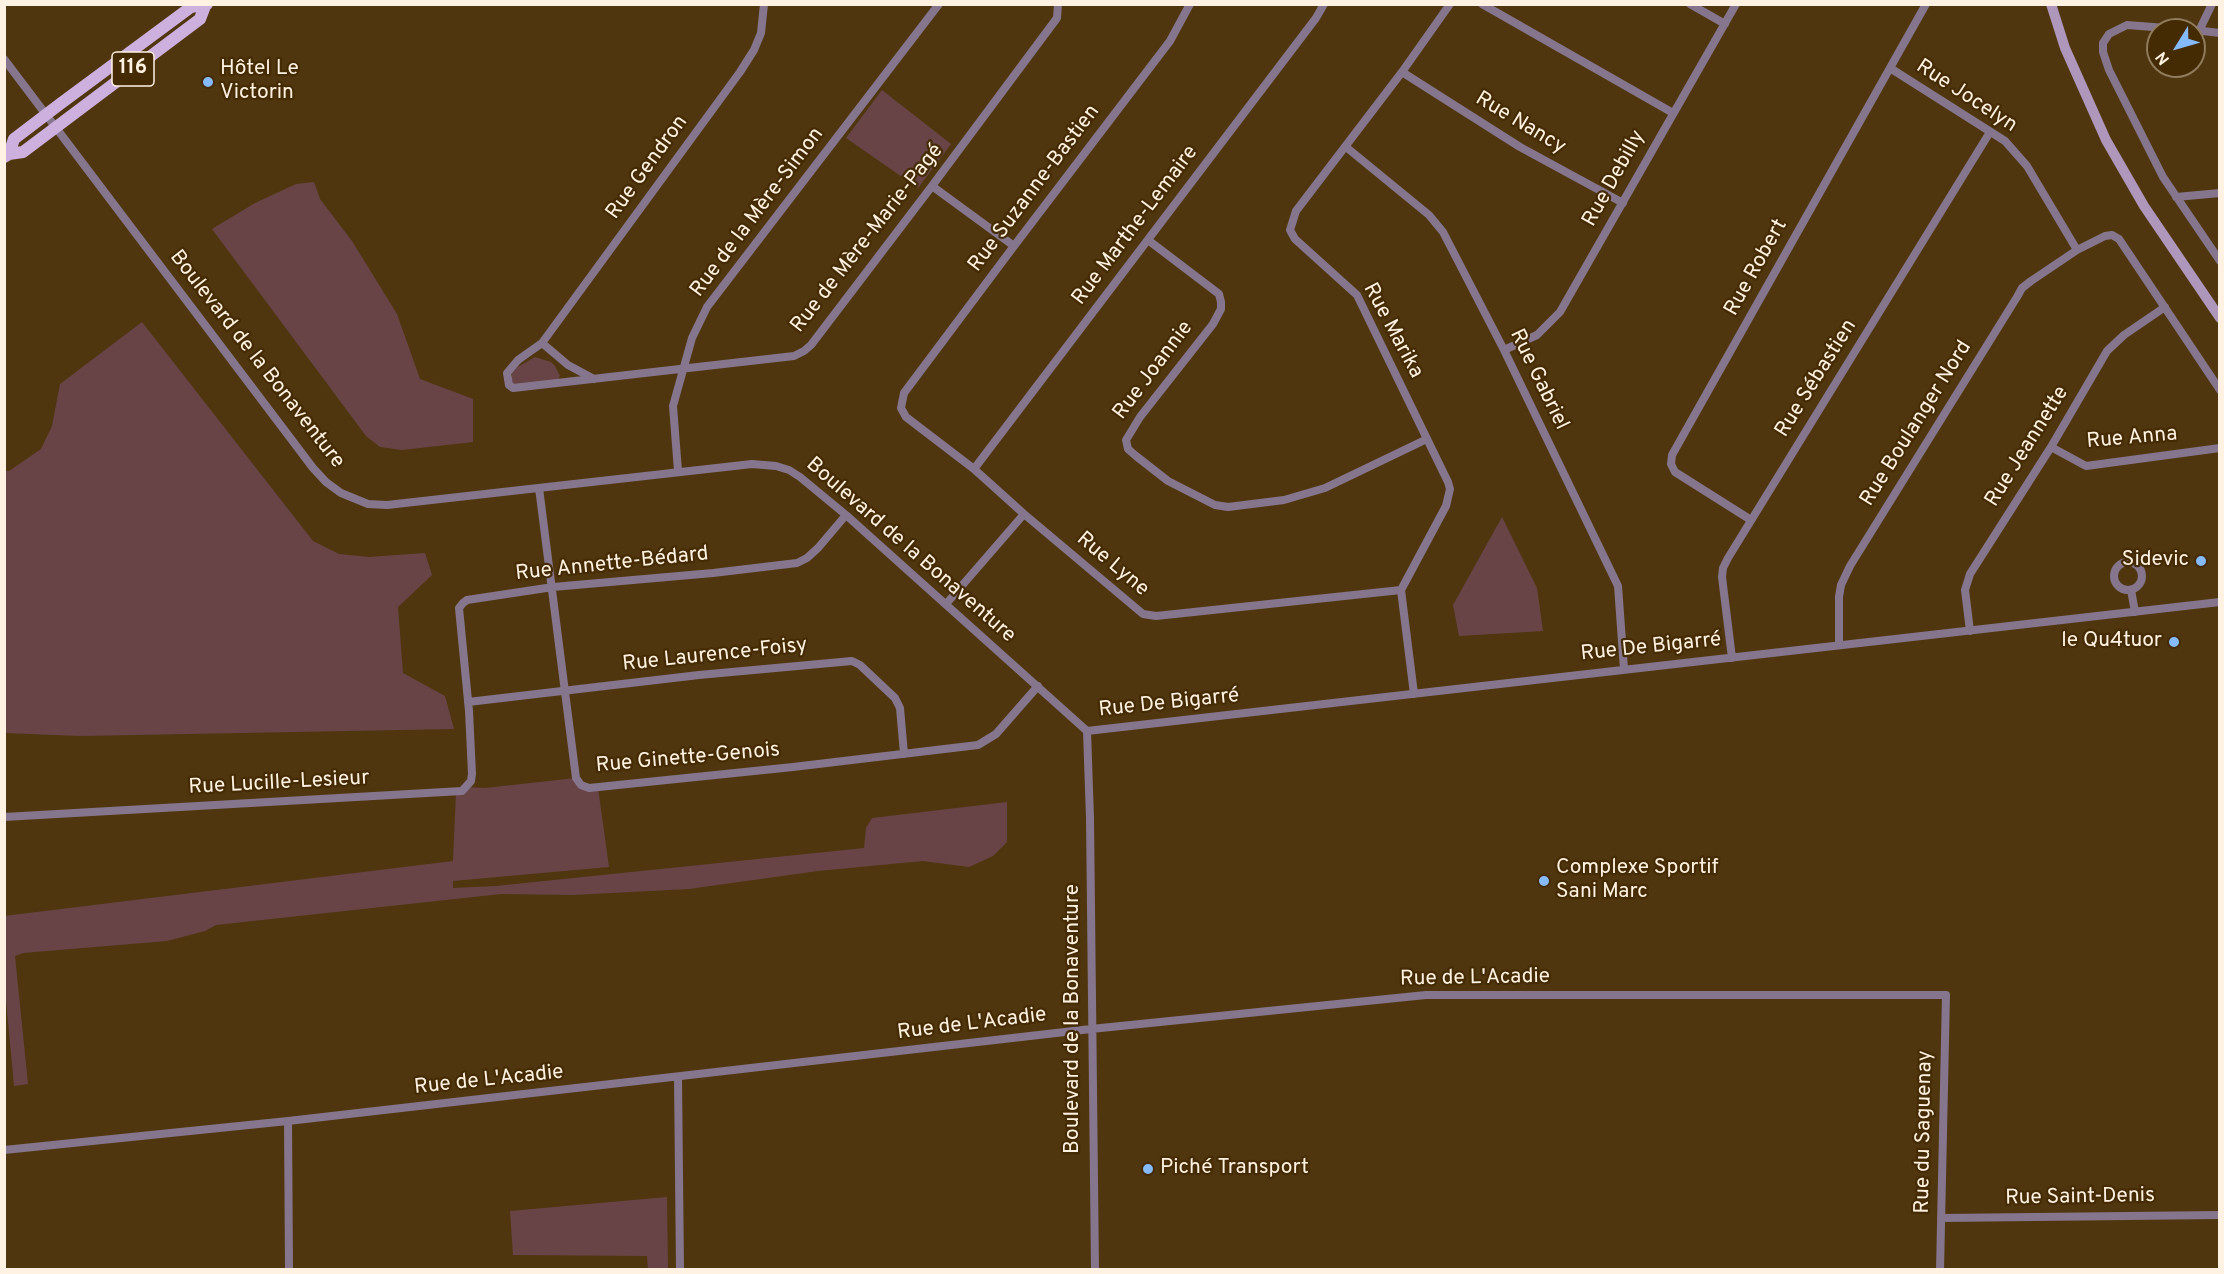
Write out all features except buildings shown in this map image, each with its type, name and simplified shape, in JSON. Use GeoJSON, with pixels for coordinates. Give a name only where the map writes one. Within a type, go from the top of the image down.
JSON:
{"type":"FeatureCollection","features":[{"type":"Feature","properties":{"kind":"main road"},"geometry":{"type":"LineString","coordinates":[[2050,4],[2065,48],[2106,140],[2144,206],[2220,318]]}},
{"type":"Feature","properties":{"kind":"main road","name":"116"},"geometry":{"type":"LineString","coordinates":[[7,155],[14,139],[190,8],[206,5]]}},
{"type":"Feature","properties":{"kind":"main road","name":"116"},"geometry":{"type":"LineString","coordinates":[[7,155],[23,152],[200,19],[206,5]]}},
{"type":"Feature","properties":{"kind":"street","name":"Rue Gendron"},"geometry":{"type":"LineString","coordinates":[[542,343],[740,72],[754,50],[761,33],[764,4]]}},
{"type":"Feature","properties":{"kind":"street","name":"Rue de la Mère-Simon"},"geometry":{"type":"LineString","coordinates":[[678,471],[672,406],[692,338],[707,307],[939,4]]}},
{"type":"Feature","properties":{"kind":"street","name":"Rue de Mère-Marie-Pagé"},"geometry":{"type":"LineString","coordinates":[[542,343],[518,360],[507,373],[508,385],[513,388],[595,379],[794,356],[804,351],[811,345],[932,186],[1057,18],[1058,4]]}},
{"type":"Feature","properties":{"kind":"street","name":"Rue Suzanne-Bastien"},"geometry":{"type":"LineString","coordinates":[[904,393],[1170,41],[1190,4]]}},
{"type":"Feature","properties":{"kind":"street","name":"Rue Marthe-Lemaire"},"geometry":{"type":"LineString","coordinates":[[974,469],[1316,18],[1324,4]]}},
{"type":"Feature","properties":{"kind":"street","name":"Rue Marika"},"geometry":{"type":"LineString","coordinates":[[1401,590],[1449,498],[1448,482],[1357,295],[1295,238],[1290,230],[1296,211],[1402,72],[1450,4]]}},
{"type":"Feature","properties":{"kind":"street"},"geometry":{"type":"LineString","coordinates":[[1482,4],[1673,113]]}},
{"type":"Feature","properties":{"kind":"street"},"geometry":{"type":"LineString","coordinates":[[1690,4],[1725,24]]}},
{"type":"Feature","properties":{"kind":"street","name":"Rue Robert"},"geometry":{"type":"LineString","coordinates":[[1751,520],[1675,472],[1671,464],[1672,455],[1926,4]]}},
{"type":"Feature","properties":{"kind":"street"},"geometry":{"type":"LineString","coordinates":[[2203,18],[2212,4]]}},
{"type":"Feature","properties":{"kind":"street","name":"Rue Debilly"},"geometry":{"type":"LineString","coordinates":[[1504,350],[1537,335],[1554,320],[1567,301],[1735,5]]}},
{"type":"Feature","properties":{"kind":"street"},"geometry":{"type":"LineString","coordinates":[[2146,26],[2127,25],[2114,30],[2103,43],[2103,52],[2109,70],[2155,162],[2220,261]]}},
{"type":"Feature","properties":{"kind":"street","name":"Boulevard de la Bonaventure"},"geometry":{"type":"LineString","coordinates":[[4,59],[314,468],[326,482],[341,493],[368,504],[387,505],[752,464],[776,466],[789,470],[846,515],[1087,731],[1095,1269]]}},
{"type":"Feature","properties":{"kind":"street","name":"Rue Jocelyn"},"geometry":{"type":"LineString","coordinates":[[1890,68],[2005,141],[2021,159],[2077,250]]}},
{"type":"Feature","properties":{"kind":"street","name":"Rue Nancy"},"geometry":{"type":"LineString","coordinates":[[1402,72],[1520,147],[1623,203]]}},
{"type":"Feature","properties":{"kind":"street","name":"Rue Sébastien"},"geometry":{"type":"LineString","coordinates":[[1732,658],[1722,577],[1723,568],[1990,132]]}},
{"type":"Feature","properties":{"kind":"street","name":"Rue Gabriel"},"geometry":{"type":"LineString","coordinates":[[1346,147],[1438,224],[1504,350],[1618,586],[1624,669]]}},
{"type":"Feature","properties":{"kind":"street"},"geometry":{"type":"LineString","coordinates":[[932,186],[1014,246]]}},
{"type":"Feature","properties":{"kind":"street"},"geometry":{"type":"LineString","coordinates":[[2176,197],[2220,193]]}},
{"type":"Feature","properties":{"kind":"street","name":"Rue Boulanger Nord"},"geometry":{"type":"LineString","coordinates":[[1839,645],[1839,597],[1841,585],[1850,566],[2022,288],[2077,250],[2105,236],[2112,235],[2119,239],[2220,390]]}},
{"type":"Feature","properties":{"kind":"street","name":"Rue Joannie"},"geometry":{"type":"LineString","coordinates":[[1148,240],[1219,294],[1221,302],[1221,309],[1213,324],[1140,417],[1126,440],[1128,448],[1136,456],[1168,481],[1215,505],[1228,507],[1284,500],[1324,488],[1427,439]]}},
{"type":"Feature","properties":{"kind":"street","name":"Rue Jeannette"},"geometry":{"type":"LineString","coordinates":[[1970,631],[1965,590],[1970,574],[2052,447],[2107,351],[2124,335],[2165,307]]}},
{"type":"Feature","properties":{"kind":"street"},"geometry":{"type":"LineString","coordinates":[[542,343],[568,365],[595,379]]}},
{"type":"Feature","properties":{"kind":"street","name":"Rue Lyne"},"geometry":{"type":"LineString","coordinates":[[904,393],[901,408],[906,417],[974,469],[1143,614],[1156,616],[1401,590]]}},
{"type":"Feature","properties":{"kind":"street","name":"Rue Anna"},"geometry":{"type":"LineString","coordinates":[[2052,447],[2086,466],[2220,448]]}},
{"type":"Feature","properties":{"kind":"street","name":"Rue Ginette-Genois"},"geometry":{"type":"LineString","coordinates":[[539,488],[576,778],[581,785],[589,788],[978,745],[988,740],[1007,722],[1038,686]]}},
{"type":"Feature","properties":{"kind":"street"},"geometry":{"type":"LineString","coordinates":[[946,604],[1024,514]]}},
{"type":"Feature","properties":{"kind":"street","name":"Rue Annette-Bédard"},"geometry":{"type":"LineString","coordinates":[[468,702],[459,608],[467,600],[553,588],[797,563],[818,548],[846,515]]}},
{"type":"Feature","properties":{"kind":"street"},"geometry":{"type":"LineString","coordinates":[[1401,590],[1414,694]]}},
{"type":"Feature","properties":{"kind":"street"},"geometry":{"type":"LineString","coordinates":[[2131,590],[2135,612]]}},
{"type":"Feature","properties":{"kind":"street","name":"Rue De Bigarré"},"geometry":{"type":"LineString","coordinates":[[1087,731],[2220,602]]}},
{"type":"Feature","properties":{"kind":"street","name":"Rue Laurence-Foisy"},"geometry":{"type":"LineString","coordinates":[[468,702],[699,675],[852,661],[860,665],[895,698],[900,708],[904,754]]}},
{"type":"Feature","properties":{"kind":"street","name":"Rue Lucille-Lesieur"},"geometry":{"type":"LineString","coordinates":[[4,817],[456,793],[467,787],[472,774],[468,702]]}},
{"type":"Feature","properties":{"kind":"street","name":"Rue de L'Acadie"},"geometry":{"type":"LineString","coordinates":[[4,1150],[678,1078],[1091,1029],[1426,995],[1946,995]]}},
{"type":"Feature","properties":{"kind":"street","name":"Rue du Saguenay"},"geometry":{"type":"LineString","coordinates":[[1940,1269],[1946,995]]}},
{"type":"Feature","properties":{"kind":"street"},"geometry":{"type":"LineString","coordinates":[[678,1078],[680,1269]]}},
{"type":"Feature","properties":{"kind":"street"},"geometry":{"type":"LineString","coordinates":[[288,1121],[289,1269]]}},
{"type":"Feature","properties":{"kind":"street","name":"Rue Saint-Denis"},"geometry":{"type":"LineString","coordinates":[[1941,1218],[2220,1215]]}},
{"type":"Feature","properties":{"kind":"shaded area"},"geometry":{"type":"Polygon","coordinates":[[[882,90],[951,144],[918,188],[846,138],[882,90]]]}},
{"type":"Feature","properties":{"kind":"shaded area"},"geometry":{"type":"Polygon","coordinates":[[[314,182],[320,199],[352,241],[397,314],[420,379],[473,399],[473,442],[402,450],[380,447],[366,436],[212,229],[255,203],[296,184],[314,182]]]}},
{"type":"Feature","properties":{"kind":"shaded area"},"geometry":{"type":"Polygon","coordinates":[[[142,322],[313,541],[339,554],[369,557],[425,553],[432,575],[398,607],[403,673],[445,696],[454,729],[80,736],[5,733],[5,471],[9,471],[41,449],[52,426],[60,384],[142,322]]]}},
{"type":"Feature","properties":{"kind":"shaded area"},"geometry":{"type":"Polygon","coordinates":[[[535,357],[551,362],[560,376],[558,379],[514,385],[511,381],[512,373],[516,368],[535,357]]]}},
{"type":"Feature","properties":{"kind":"shaded area"},"geometry":{"type":"Polygon","coordinates":[[[1502,517],[1537,588],[1543,631],[1459,636],[1453,605],[1502,517]]]}},
{"type":"Feature","properties":{"kind":"shaded area"},"geometry":{"type":"Polygon","coordinates":[[[576,778],[581,785],[598,788],[609,867],[453,881],[453,888],[496,886],[864,848],[866,828],[872,818],[1007,802],[1007,842],[993,856],[969,867],[923,861],[818,871],[689,889],[572,895],[501,894],[216,925],[205,931],[167,941],[23,953],[15,956],[28,1084],[14,1086],[5,989],[4,916],[453,861],[456,793],[467,787],[485,788],[576,778]]]}},
{"type":"Feature","properties":{"kind":"shaded area"},"geometry":{"type":"Polygon","coordinates":[[[667,1197],[668,1269],[648,1269],[647,1256],[513,1255],[510,1211],[667,1197]]]}},
{"type":"Feature","properties":{"kind":"place","name":"Hôtel Le Victorin"},"geometry":{"type":"Point","coordinates":[208,82]}},
{"type":"Feature","properties":{"kind":"place","name":"Sidevic"},"geometry":{"type":"Point","coordinates":[2201,561]}},
{"type":"Feature","properties":{"kind":"place","name":"le Qu4tuor"},"geometry":{"type":"Point","coordinates":[2174,642]}},
{"type":"Feature","properties":{"kind":"place","name":"Complexe Sportif Sani Marc"},"geometry":{"type":"Point","coordinates":[1544,881]}},
{"type":"Feature","properties":{"kind":"place","name":"Piché Transport"},"geometry":{"type":"Point","coordinates":[1148,1169]}}]}
